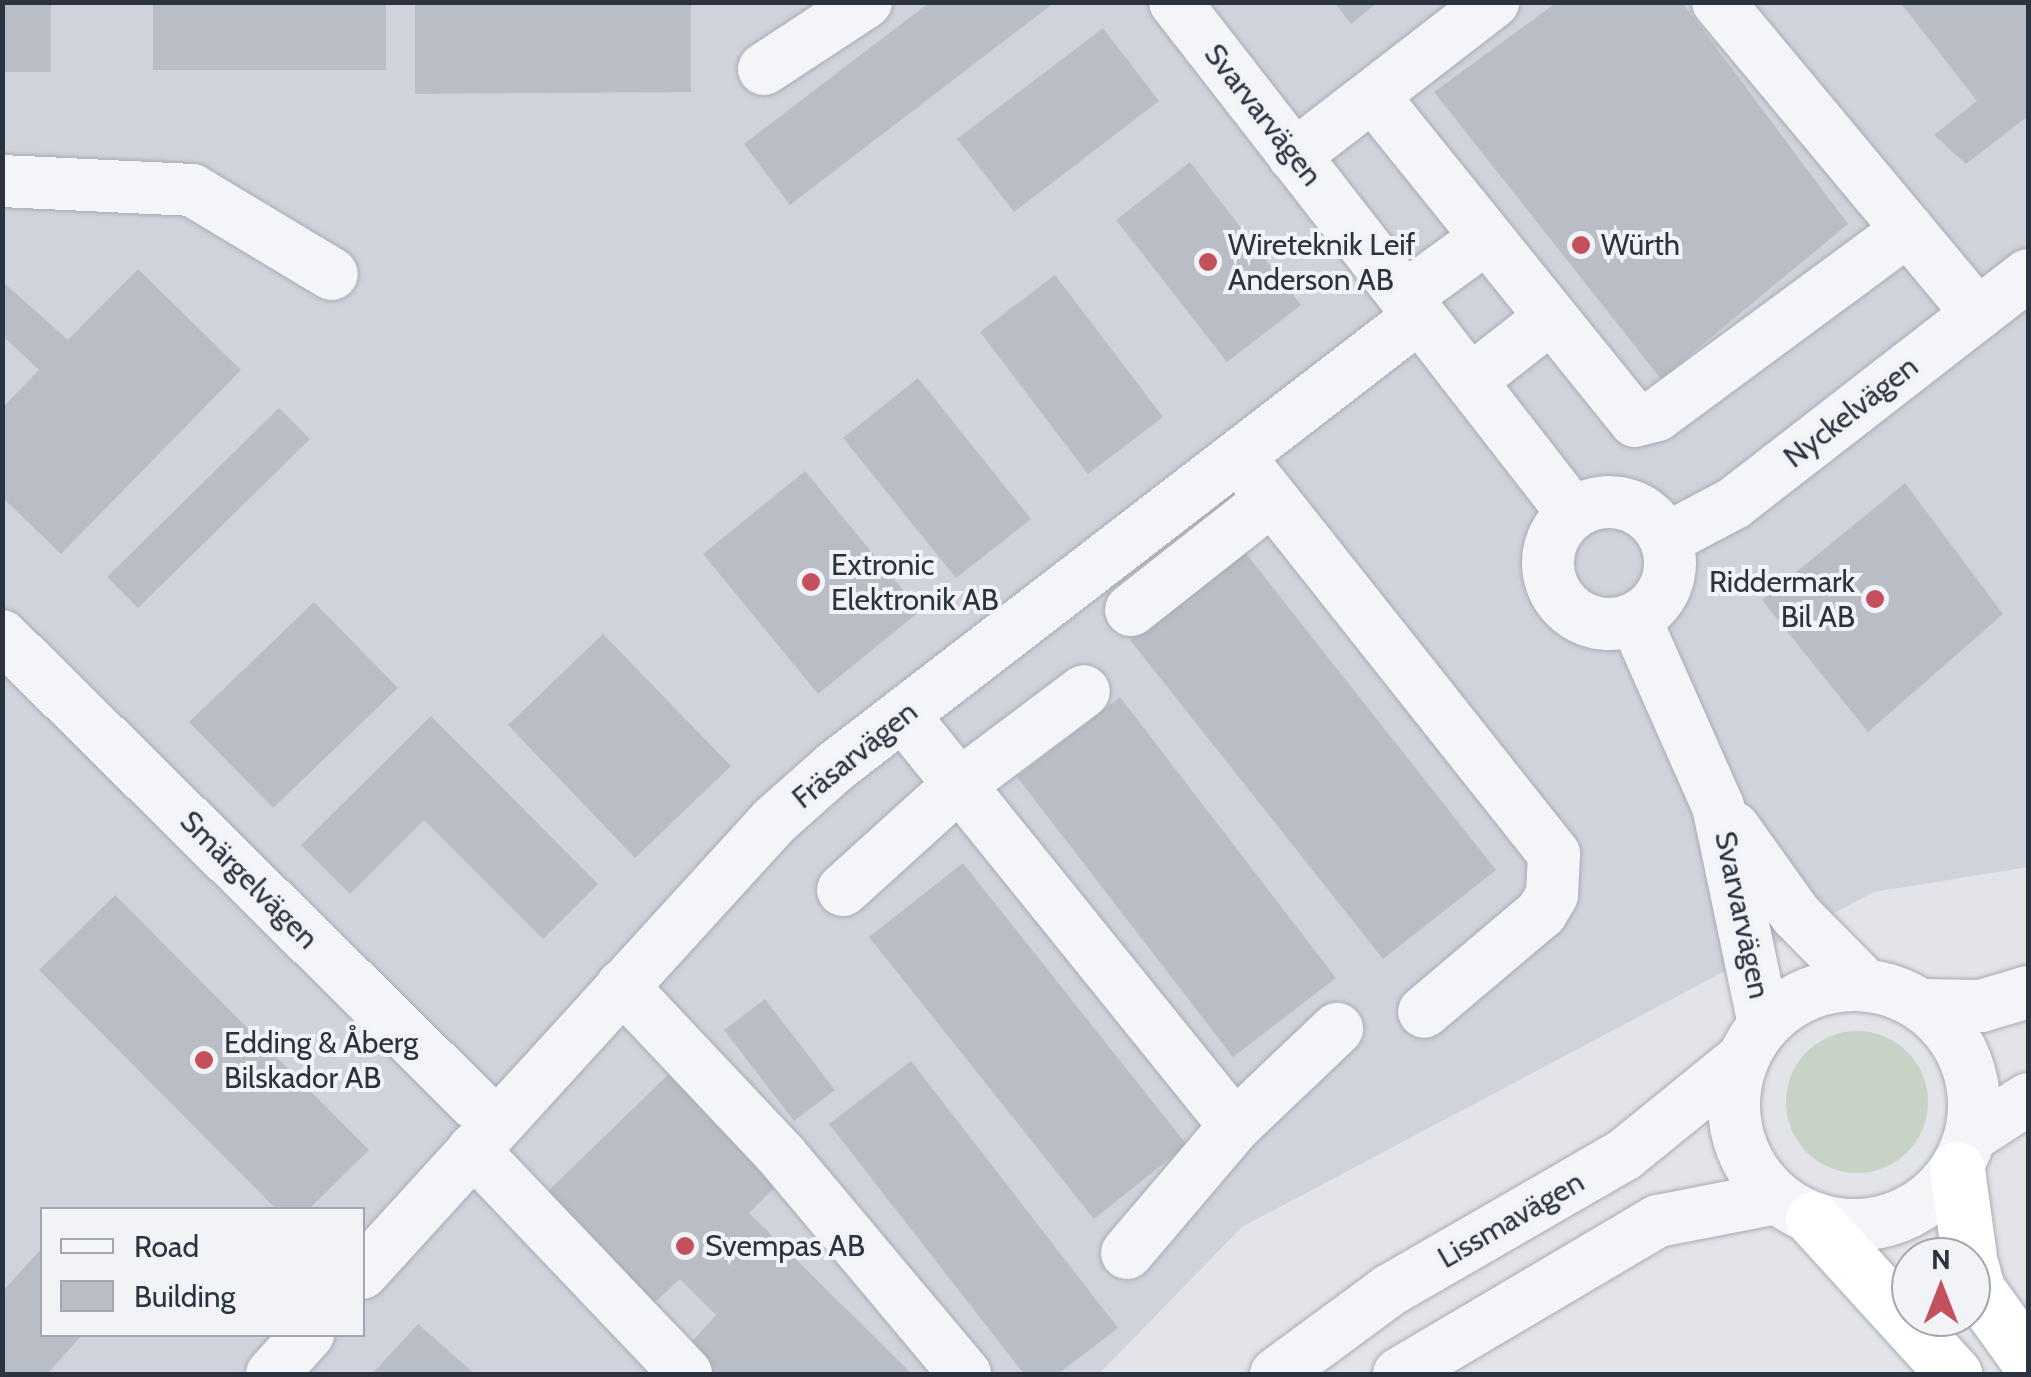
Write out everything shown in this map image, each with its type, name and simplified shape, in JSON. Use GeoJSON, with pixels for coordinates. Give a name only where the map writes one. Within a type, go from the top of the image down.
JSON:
{"type":"FeatureCollection","features":[{"type":"Feature","properties":{"kind":"highway"},"geometry":{"type":"LineString","coordinates":[[1964,1152],[1967,1237]]}},
{"type":"Feature","properties":{"kind":"highway"},"geometry":{"type":"LineString","coordinates":[[1794,1208],[1954,1374]]}},
{"type":"Feature","properties":{"kind":"highway"},"geometry":{"type":"LineString","coordinates":[[1991,1308],[2028,1360]]}},
{"type":"Feature","properties":{"kind":"street"},"geometry":{"type":"LineString","coordinates":[[764,69],[866,2]]}},
{"type":"Feature","properties":{"kind":"street","name":"Svarvarvägen"},"geometry":{"type":"LineString","coordinates":[[1174,2],[1572,512]]}},
{"type":"Feature","properties":{"kind":"street"},"geometry":{"type":"LineString","coordinates":[[1294,156],[1493,2]]}},
{"type":"Feature","properties":{"kind":"street"},"geometry":{"type":"LineString","coordinates":[[1718,2],[1978,314]]}},
{"type":"Feature","properties":{"kind":"street"},"geometry":{"type":"LineString","coordinates":[[1374,96],[1626,418],[1644,420],[1908,230]]}},
{"type":"Feature","properties":{"kind":"street"},"geometry":{"type":"LineString","coordinates":[[2,180],[192,190],[332,274]]}},
{"type":"Feature","properties":{"kind":"street","name":"Fräsarvägen"},"geometry":{"type":"LineString","coordinates":[[365,1270],[774,821],[904,715],[1238,457],[1486,238]]}},
{"type":"Feature","properties":{"kind":"street","name":"Nyckelvägen"},"geometry":{"type":"LineString","coordinates":[[1668,538],[1734,503],[2028,275]]}},
{"type":"Feature","properties":{"kind":"street"},"geometry":{"type":"LineString","coordinates":[[1470,382],[1549,320]]}},
{"type":"Feature","properties":{"kind":"street"},"geometry":{"type":"LineString","coordinates":[[1238,457],[1554,854],[1552,895],[1541,912],[1424,1012]]}},
{"type":"Feature","properties":{"kind":"street"},"geometry":{"type":"LineString","coordinates":[[1131,610],[1272,499]]}},
{"type":"Feature","properties":{"kind":"street"},"geometry":{"type":"LineString","coordinates":[[1618,502],[1653,518],[1668,538],[1668,580],[1635,619],[1600,626],[1561,601],[1548,569],[1549,548],[1572,512],[1618,502]]}},
{"type":"Feature","properties":{"kind":"street","name":"Svarvarvägen"},"geometry":{"type":"LineString","coordinates":[[1635,619],[1718,806],[1796,915],[1864,984]]}},
{"type":"Feature","properties":{"kind":"street","name":"Smärgelvägen"},"geometry":{"type":"LineString","coordinates":[[2,636],[484,1137],[686,1374]]}},
{"type":"Feature","properties":{"kind":"street"},"geometry":{"type":"LineString","coordinates":[[842,890],[960,785],[1084,691]]}},
{"type":"Feature","properties":{"kind":"street"},"geometry":{"type":"LineString","coordinates":[[904,715],[1235,1126]]}},
{"type":"Feature","properties":{"kind":"street","name":"Svarvarvägen"},"geometry":{"type":"LineString","coordinates":[[1718,806],[1753,1041]]}},
{"type":"Feature","properties":{"kind":"street"},"geometry":{"type":"LineString","coordinates":[[1794,1208],[1741,1146],[1736,1095],[1753,1041],[1793,1000],[1828,986],[1864,984],[1924,1005],[1982,1006],[2028,992]]}},
{"type":"Feature","properties":{"kind":"street"},"geometry":{"type":"LineString","coordinates":[[622,986],[782,1156],[966,1374]]}},
{"type":"Feature","properties":{"kind":"street"},"geometry":{"type":"LineString","coordinates":[[1924,1005],[1957,1040],[1974,1087],[1964,1152]]}},
{"type":"Feature","properties":{"kind":"street"},"geometry":{"type":"LineString","coordinates":[[1127,1253],[1235,1126],[1337,1029]]}},
{"type":"Feature","properties":{"kind":"street","name":"Lissmavägen"},"geometry":{"type":"LineString","coordinates":[[1276,1374],[1390,1290],[1624,1156],[1753,1041]]}},
{"type":"Feature","properties":{"kind":"street"},"geometry":{"type":"LineString","coordinates":[[1399,1374],[1658,1221],[1794,1208],[1853,1226],[1894,1219],[1930,1200],[1964,1152],[2028,1099]]}},
{"type":"Feature","properties":{"kind":"street"},"geometry":{"type":"LineString","coordinates":[[272,1374],[305,1337]]}},
{"type":"Feature","properties":{"kind":"shaded area"},"geometry":{"type":"Polygon","coordinates":[[[3,3],[2028,3],[2028,867],[1874,892],[1242,1227],[1099,1374],[3,1374],[3,3]]]}},
{"type":"Feature","properties":{"kind":"green space"},"geometry":{"type":"Polygon","coordinates":[[[1857,1031],[1884,1036],[1907,1052],[1923,1075],[1928,1102],[1923,1129],[1907,1152],[1884,1168],[1857,1173],[1830,1168],[1807,1152],[1791,1129],[1786,1102],[1791,1075],[1807,1052],[1830,1036],[1857,1031]]]}},
{"type":"Feature","properties":{"kind":"building"},"geometry":{"type":"Polygon","coordinates":[[[2,2],[51,2],[51,72],[2,72],[2,2]]]}},
{"type":"Feature","properties":{"kind":"building"},"geometry":{"type":"Polygon","coordinates":[[[153,2],[386,2],[386,70],[153,70],[153,2]]]}},
{"type":"Feature","properties":{"kind":"building"},"geometry":{"type":"Polygon","coordinates":[[[415,2],[691,2],[691,92],[415,94],[415,2]]]}},
{"type":"Feature","properties":{"kind":"building"},"geometry":{"type":"Polygon","coordinates":[[[930,2],[1055,2],[790,205],[744,144],[930,2]]]}},
{"type":"Feature","properties":{"kind":"building"},"geometry":{"type":"Polygon","coordinates":[[[1334,2],[1378,2],[1351,24],[1334,2]]]}},
{"type":"Feature","properties":{"kind":"building"},"geometry":{"type":"Polygon","coordinates":[[[1557,2],[1682,2],[1848,224],[1661,379],[1434,92],[1557,2]]]}},
{"type":"Feature","properties":{"kind":"building"},"geometry":{"type":"Polygon","coordinates":[[[1900,2],[2028,2],[2028,116],[1966,164],[1934,135],[1977,101],[1900,2]]]}},
{"type":"Feature","properties":{"kind":"building"},"geometry":{"type":"Polygon","coordinates":[[[1103,28],[1159,101],[1014,212],[957,139],[1103,28]]]}},
{"type":"Feature","properties":{"kind":"building","name":"Wireteknik Leif Anderson AB"},"geometry":{"type":"Polygon","coordinates":[[[1190,162],[1301,305],[1227,362],[1116,220],[1190,162]]]}},
{"type":"Feature","properties":{"kind":"building"},"geometry":{"type":"Polygon","coordinates":[[[138,269],[241,370],[61,554],[2,497],[2,408],[39,370],[2,335],[2,281],[68,340],[138,269]]]}},
{"type":"Feature","properties":{"kind":"building"},"geometry":{"type":"Polygon","coordinates":[[[1055,275],[1163,417],[1088,474],[980,332],[1055,275]]]}},
{"type":"Feature","properties":{"kind":"building"},"geometry":{"type":"Polygon","coordinates":[[[918,378],[1031,519],[956,578],[843,438],[918,378]]]}},
{"type":"Feature","properties":{"kind":"building"},"geometry":{"type":"Polygon","coordinates":[[[279,408],[310,439],[138,608],[107,577],[279,408]]]}},
{"type":"Feature","properties":{"kind":"building","name":"Extronic Elektronik AB"},"geometry":{"type":"Polygon","coordinates":[[[805,471],[920,611],[818,694],[703,554],[805,471]]]}},
{"type":"Feature","properties":{"kind":"building"},"geometry":{"type":"Polygon","coordinates":[[[1905,483],[2003,614],[1868,732],[1762,600],[1905,483]]]}},
{"type":"Feature","properties":{"kind":"building"},"geometry":{"type":"Polygon","coordinates":[[[1244,551],[1496,870],[1383,959],[1130,640],[1244,551]]]}},
{"type":"Feature","properties":{"kind":"building"},"geometry":{"type":"Polygon","coordinates":[[[314,602],[398,688],[273,808],[189,722],[314,602]]]}},
{"type":"Feature","properties":{"kind":"building"},"geometry":{"type":"Polygon","coordinates":[[[603,634],[731,766],[635,858],[508,725],[603,634]]]}},
{"type":"Feature","properties":{"kind":"building"},"geometry":{"type":"Polygon","coordinates":[[[1120,697],[1336,978],[1233,1057],[1017,777],[1120,697]]]}},
{"type":"Feature","properties":{"kind":"building"},"geometry":{"type":"Polygon","coordinates":[[[431,716],[598,884],[543,939],[424,820],[350,894],[301,845],[431,716]]]}},
{"type":"Feature","properties":{"kind":"building"},"geometry":{"type":"Polygon","coordinates":[[[963,863],[1187,1145],[1094,1219],[869,937],[963,863]]]}},
{"type":"Feature","properties":{"kind":"building","name":"Edding & Åberg Bilskador AB"},"geometry":{"type":"Polygon","coordinates":[[[115,895],[369,1150],[311,1207],[274,1207],[39,970],[115,895]]]}},
{"type":"Feature","properties":{"kind":"building"},"geometry":{"type":"Polygon","coordinates":[[[765,999],[835,1090],[794,1121],[724,1030],[765,999]]]}},
{"type":"Feature","properties":{"kind":"building"},"geometry":{"type":"Polygon","coordinates":[[[911,1061],[1118,1328],[1058,1374],[1024,1374],[829,1124],[911,1061]]]}},
{"type":"Feature","properties":{"kind":"building","name":"Svempas AB"},"geometry":{"type":"Polygon","coordinates":[[[676,1067],[784,1178],[749,1213],[912,1374],[698,1374],[679,1356],[716,1315],[680,1279],[648,1309],[541,1198],[676,1067]]]}},
{"type":"Feature","properties":{"kind":"building"},"geometry":{"type":"Polygon","coordinates":[[[40,1250],[40,1337],[80,1337],[47,1374],[2,1374],[2,1292],[40,1250]]]}},
{"type":"Feature","properties":{"kind":"building"},"geometry":{"type":"Polygon","coordinates":[[[418,1324],[475,1374],[372,1374],[418,1324]]]}},
{"type":"Feature","properties":{"kind":"place","name":"Würth"},"geometry":{"type":"Point","coordinates":[1581,245]}},
{"type":"Feature","properties":{"kind":"place","name":"Wireteknik Leif Anderson AB"},"geometry":{"type":"Point","coordinates":[1208,262]}},
{"type":"Feature","properties":{"kind":"place","name":"Extronic Elektronik AB"},"geometry":{"type":"Point","coordinates":[811,582]}},
{"type":"Feature","properties":{"kind":"place","name":"Riddermark Bil AB"},"geometry":{"type":"Point","coordinates":[1875,599]}},
{"type":"Feature","properties":{"kind":"place","name":"Edding & Åberg Bilskador AB"},"geometry":{"type":"Point","coordinates":[204,1060]}},
{"type":"Feature","properties":{"kind":"place","name":"Svempas AB"},"geometry":{"type":"Point","coordinates":[685,1246]}}]}
